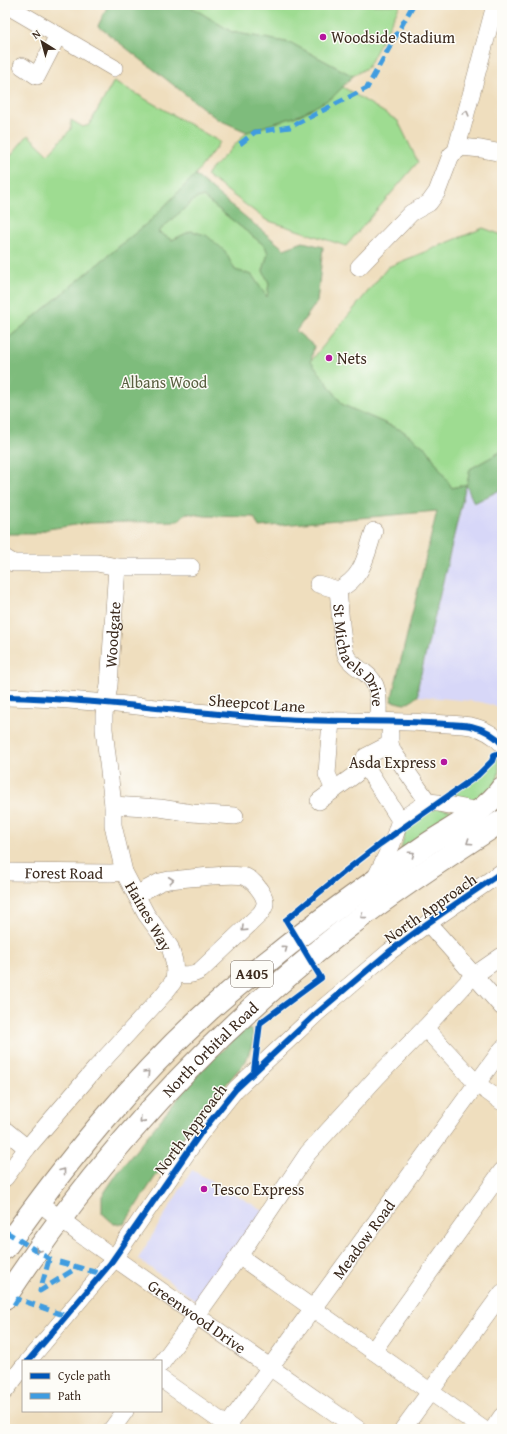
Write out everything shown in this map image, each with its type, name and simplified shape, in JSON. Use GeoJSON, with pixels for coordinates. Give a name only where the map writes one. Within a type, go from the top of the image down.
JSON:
{"type":"FeatureCollection","features":[{"type":"Feature","properties":{"kind":"highway","name":"North Orbital Road"},"geometry":{"type":"LineString","coordinates":[[5,1248],[38,1202],[115,1107],[175,1043],[208,1011],[271,958],[374,881],[489,803],[502,788]]}},
{"type":"Feature","properties":{"kind":"highway","name":"North Orbital Road"},"geometry":{"type":"LineString","coordinates":[[5,1298],[60,1218],[125,1138],[187,1071],[244,1014],[299,966],[345,929],[502,821]]}},
{"type":"Feature","properties":{"kind":"street"},"geometry":{"type":"LineString","coordinates":[[456,151],[495,5]]}},
{"type":"Feature","properties":{"kind":"street"},"geometry":{"type":"LineString","coordinates":[[7,8],[107,59]]}},
{"type":"Feature","properties":{"kind":"street"},"geometry":{"type":"LineString","coordinates":[[22,66],[37,76],[58,35]]}},
{"type":"Feature","properties":{"kind":"street"},"geometry":{"type":"LineString","coordinates":[[359,267],[411,213],[429,202],[437,192],[451,155],[456,151],[462,147],[481,149],[502,154]]}},
{"type":"Feature","properties":{"kind":"street","name":"St Michaels Drive"},"geometry":{"type":"LineString","coordinates":[[318,584],[338,590],[347,586],[361,571],[374,531]]}},
{"type":"Feature","properties":{"kind":"street"},"geometry":{"type":"LineString","coordinates":[[5,558],[13,563],[97,563],[117,567],[191,567]]}},
{"type":"Feature","properties":{"kind":"street","name":"Woodgate"},"geometry":{"type":"LineString","coordinates":[[105,703],[109,685],[117,567]]}},
{"type":"Feature","properties":{"kind":"street","name":"St Michaels Drive"},"geometry":{"type":"LineString","coordinates":[[338,590],[345,652],[350,662],[367,674],[375,684],[390,744]]}},
{"type":"Feature","properties":{"kind":"street"},"geometry":{"type":"LineString","coordinates":[[5,684],[14,689],[13,697]]}},
{"type":"Feature","properties":{"kind":"street","name":"Sheepcot Lane"},"geometry":{"type":"LineString","coordinates":[[13,697],[105,703],[230,716],[303,720],[384,721],[473,727],[490,732],[502,744]]}},
{"type":"Feature","properties":{"kind":"street","name":"Haines Way"},"geometry":{"type":"LineString","coordinates":[[5,1178],[27,1148],[96,1068],[163,995],[173,982],[175,974],[174,961],[170,947],[146,914],[124,872],[113,824],[113,805],[104,729],[105,703]]}},
{"type":"Feature","properties":{"kind":"street"},"geometry":{"type":"LineString","coordinates":[[331,720],[327,774],[334,790]]}},
{"type":"Feature","properties":{"kind":"street"},"geometry":{"type":"LineString","coordinates":[[400,820],[364,766],[365,757],[390,744],[393,752],[428,802]]}},
{"type":"Feature","properties":{"kind":"street"},"geometry":{"type":"LineString","coordinates":[[319,801],[356,774]]}},
{"type":"Feature","properties":{"kind":"street"},"geometry":{"type":"LineString","coordinates":[[374,881],[392,844],[400,820],[428,802],[438,802],[479,810]]}},
{"type":"Feature","properties":{"kind":"street"},"geometry":{"type":"LineString","coordinates":[[113,805],[160,808],[192,813],[235,816]]}},
{"type":"Feature","properties":{"kind":"street","name":"Forest Road"},"geometry":{"type":"LineString","coordinates":[[5,872],[111,874],[124,872]]}},
{"type":"Feature","properties":{"kind":"street","name":"North Approach"},"geometry":{"type":"LineString","coordinates":[[29,1360],[115,1258],[200,1134],[236,1089],[317,1013],[389,952],[502,872]]}},
{"type":"Feature","properties":{"kind":"street"},"geometry":{"type":"LineString","coordinates":[[136,895],[160,882],[169,880],[234,875],[245,876],[251,880],[256,884],[264,896],[266,903],[260,914],[201,970],[196,974],[175,974]]}},
{"type":"Feature","properties":{"kind":"street"},"geometry":{"type":"LineString","coordinates":[[428,923],[473,976],[502,1007]]}},
{"type":"Feature","properties":{"kind":"street"},"geometry":{"type":"LineString","coordinates":[[162,1363],[239,1256],[308,1153],[377,1077],[473,976],[502,956]]}},
{"type":"Feature","properties":{"kind":"street"},"geometry":{"type":"LineString","coordinates":[[425,1028],[477,1084],[502,1102]]}},
{"type":"Feature","properties":{"kind":"street","name":"Meadow Road"},"geometry":{"type":"LineString","coordinates":[[228,1428],[270,1366],[502,1049]]}},
{"type":"Feature","properties":{"kind":"street"},"geometry":{"type":"LineString","coordinates":[[5,1130],[27,1148]]}},
{"type":"Feature","properties":{"kind":"street"},"geometry":{"type":"LineString","coordinates":[[373,1351],[502,1171]]}},
{"type":"Feature","properties":{"kind":"street","name":"Greenwood Drive"},"geometry":{"type":"LineString","coordinates":[[38,1202],[358,1429]]}},
{"type":"Feature","properties":{"kind":"street"},"geometry":{"type":"LineString","coordinates":[[239,1256],[483,1429]]}},
{"type":"Feature","properties":{"kind":"street"},"geometry":{"type":"LineString","coordinates":[[403,1429],[502,1293]]}},
{"type":"Feature","properties":{"kind":"street"},"geometry":{"type":"LineString","coordinates":[[5,1391],[22,1368]]}},
{"type":"Feature","properties":{"kind":"street"},"geometry":{"type":"LineString","coordinates":[[162,1380],[228,1428]]}},
{"type":"Feature","properties":{"kind":"street"},"geometry":{"type":"LineString","coordinates":[[112,1429],[124,1412]]}},
{"type":"Feature","properties":{"kind":"street"},"geometry":{"type":"LineString","coordinates":[[493,1429],[502,1416]]}},
{"type":"Feature","properties":{"kind":"shaded area"},"geometry":{"type":"Polygon","coordinates":[[[502,454],[502,708],[481,702],[418,696],[418,686],[470,469],[502,454]]]}},
{"type":"Feature","properties":{"kind":"shaded area"},"geometry":{"type":"Polygon","coordinates":[[[192,1170],[266,1212],[201,1304],[138,1259],[192,1170]]]}},
{"type":"Feature","properties":{"kind":"green space"},"geometry":{"type":"Polygon","coordinates":[[[108,5],[188,5],[232,32],[291,43],[353,76],[333,97],[300,115],[247,132],[217,119],[98,26],[108,5]]]}},
{"type":"Feature","properties":{"kind":"green space","name":"Woodside Stadium"},"geometry":{"type":"Polygon","coordinates":[[[188,5],[400,5],[368,67],[353,76],[291,43],[232,32],[188,5]]]}},
{"type":"Feature","properties":{"kind":"green space"},"geometry":{"type":"Polygon","coordinates":[[[114,81],[220,142],[195,175],[151,220],[5,341],[5,162],[28,135],[48,154],[71,129],[71,120],[83,127],[89,125],[114,81]]]}},
{"type":"Feature","properties":{"kind":"green space"},"geometry":{"type":"Polygon","coordinates":[[[343,87],[398,121],[418,162],[346,246],[266,220],[206,175],[247,132],[300,115],[333,97],[343,87]]]}},
{"type":"Feature","properties":{"kind":"green space","name":"Albans Wood"},"geometry":{"type":"Polygon","coordinates":[[[195,175],[284,249],[303,242],[323,247],[317,302],[296,331],[314,346],[311,361],[343,405],[403,431],[427,449],[452,488],[467,484],[470,469],[502,451],[502,489],[474,503],[466,485],[418,686],[418,696],[405,704],[391,701],[437,511],[259,527],[254,517],[205,516],[186,513],[178,521],[89,523],[48,529],[34,534],[5,534],[5,341],[151,220],[195,175]],[[203,197],[196,198],[158,232],[172,240],[191,231],[206,235],[225,251],[235,270],[252,275],[267,297],[269,283],[263,271],[268,253],[265,246],[203,197]]]}},
{"type":"Feature","properties":{"kind":"green space"},"geometry":{"type":"Polygon","coordinates":[[[203,197],[265,246],[268,253],[263,271],[269,283],[267,298],[252,275],[235,270],[231,262],[191,231],[172,240],[158,232],[196,198],[203,197]]]}},
{"type":"Feature","properties":{"kind":"green space"},"geometry":{"type":"Polygon","coordinates":[[[483,228],[502,235],[502,451],[470,469],[467,484],[452,488],[427,449],[403,431],[343,405],[311,361],[388,267],[483,228]]]}},
{"type":"Feature","properties":{"kind":"green space"},"geometry":{"type":"Polygon","coordinates":[[[498,758],[499,767],[497,781],[490,792],[472,802],[449,797],[483,772],[494,760],[498,758]]]}},
{"type":"Feature","properties":{"kind":"green space"},"geometry":{"type":"Polygon","coordinates":[[[434,807],[458,812],[401,850],[406,826],[434,807]]]}},
{"type":"Feature","properties":{"kind":"green space"},"geometry":{"type":"Polygon","coordinates":[[[247,1029],[251,1030],[253,1033],[253,1042],[246,1061],[203,1111],[165,1162],[124,1224],[114,1224],[102,1213],[102,1196],[119,1171],[196,1076],[237,1036],[247,1029]]]}},
{"type":"Feature","properties":{"kind":"marked path"},"geometry":{"type":"LineString","coordinates":[[240,144],[255,132],[290,127],[367,88],[413,5]]}},
{"type":"Feature","properties":{"kind":"marked path"},"geometry":{"type":"LineString","coordinates":[[5,1231],[51,1260]]}},
{"type":"Feature","properties":{"kind":"marked path"},"geometry":{"type":"LineString","coordinates":[[49,1260],[40,1291],[78,1267]]}},
{"type":"Feature","properties":{"kind":"marked path"},"geometry":{"type":"LineString","coordinates":[[59,1262],[102,1274]]}},
{"type":"Feature","properties":{"kind":"marked path"},"geometry":{"type":"LineString","coordinates":[[14,1305],[18,1299],[66,1316]]}},
{"type":"Feature","properties":{"kind":"cycle path"},"geometry":{"type":"LineString","coordinates":[[5,697],[74,700],[280,719],[410,722],[471,726],[484,730],[496,737],[502,744]]}},
{"type":"Feature","properties":{"kind":"cycle path"},"geometry":{"type":"LineString","coordinates":[[254,1071],[260,1023],[321,978],[286,920],[380,844],[478,775],[492,761],[494,755],[502,752]]}},
{"type":"Feature","properties":{"kind":"cycle path"},"geometry":{"type":"LineString","coordinates":[[29,1360],[110,1264],[200,1134],[236,1089],[317,1013],[389,952],[502,872]]}},
{"type":"Feature","properties":{"kind":"place","name":"Woodside Stadium"},"geometry":{"type":"Point","coordinates":[323,37]}},
{"type":"Feature","properties":{"kind":"place","name":"Nets"},"geometry":{"type":"Point","coordinates":[329,358]}},
{"type":"Feature","properties":{"kind":"place","name":"Asda Express"},"geometry":{"type":"Point","coordinates":[444,762]}},
{"type":"Feature","properties":{"kind":"place","name":"Tesco Express"},"geometry":{"type":"Point","coordinates":[204,1189]}}]}
